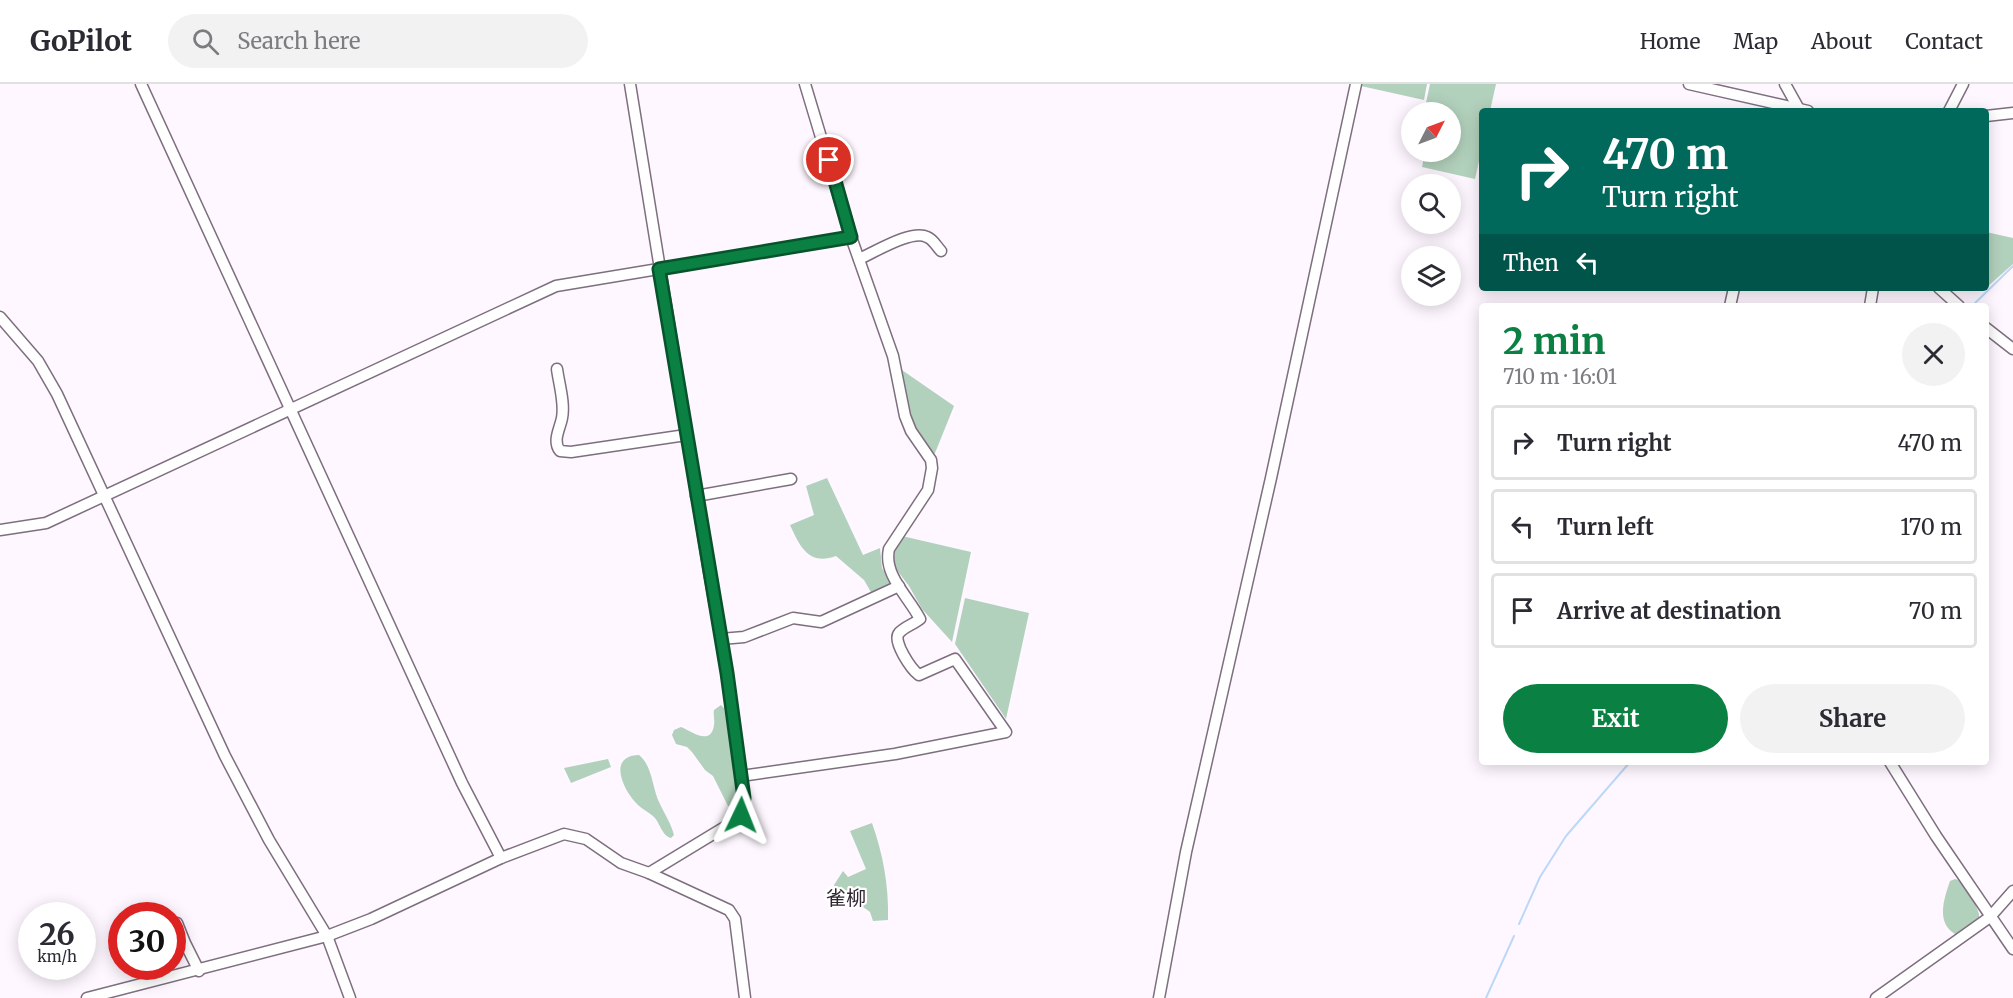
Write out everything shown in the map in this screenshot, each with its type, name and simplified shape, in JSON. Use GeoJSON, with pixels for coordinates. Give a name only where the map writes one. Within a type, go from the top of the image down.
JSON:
{"type":"FeatureCollection","features":[{"type":"Feature","properties":{"kind":"street"},"geometry":{"type":"LineString","coordinates":[[141,84],[462,783],[501,858]]}},
{"type":"Feature","properties":{"kind":"street"},"geometry":{"type":"LineString","coordinates":[[630,84],[721,639],[744,807],[738,819],[649,873]]}},
{"type":"Feature","properties":{"kind":"street"},"geometry":{"type":"LineString","coordinates":[[741,776],[895,753],[1006,732],[955,659],[919,675],[912,668],[897,641],[897,635],[920,619],[889,569],[887,556],[889,549],[928,490],[931,460],[911,431],[905,416],[893,356],[851,237],[805,84]]}},
{"type":"Feature","properties":{"kind":"street"},"geometry":{"type":"LineString","coordinates":[[1159,998],[1186,852],[1274,467],[1356,84]]}},
{"type":"Feature","properties":{"kind":"street"},"geometry":{"type":"LineString","coordinates":[[1689,84],[1772,107]]}},
{"type":"Feature","properties":{"kind":"street"},"geometry":{"type":"LineString","coordinates":[[1785,84],[1801,108]]}},
{"type":"Feature","properties":{"kind":"street"},"geometry":{"type":"LineString","coordinates":[[1951,108],[1964,84]]}},
{"type":"Feature","properties":{"kind":"street"},"geometry":{"type":"LineString","coordinates":[[1989,116],[2013,113]]}},
{"type":"Feature","properties":{"kind":"street"},"geometry":{"type":"LineString","coordinates":[[859,259],[915,234],[928,237],[941,251]]}},
{"type":"Feature","properties":{"kind":"street"},"geometry":{"type":"LineString","coordinates":[[0,531],[46,523],[556,286],[851,237]]}},
{"type":"Feature","properties":{"kind":"street"},"geometry":{"type":"LineString","coordinates":[[1942,291],[1956,303]]}},
{"type":"Feature","properties":{"kind":"street"},"geometry":{"type":"LineString","coordinates":[[0,317],[38,361],[78,436],[104,497],[225,756],[269,840],[327,936],[350,998]]}},
{"type":"Feature","properties":{"kind":"street"},"geometry":{"type":"LineString","coordinates":[[1989,330],[2013,349]]}},
{"type":"Feature","properties":{"kind":"street"},"geometry":{"type":"LineString","coordinates":[[557,369],[563,417],[556,440],[560,451],[571,452],[686,435]]}},
{"type":"Feature","properties":{"kind":"street"},"geometry":{"type":"LineString","coordinates":[[696,496],[791,479]]}},
{"type":"Feature","properties":{"kind":"street"},"geometry":{"type":"LineString","coordinates":[[721,639],[744,637],[793,618],[821,622],[899,586]]}},
{"type":"Feature","properties":{"kind":"street"},"geometry":{"type":"LineString","coordinates":[[1892,765],[2013,949]]}},
{"type":"Feature","properties":{"kind":"street"},"geometry":{"type":"LineString","coordinates":[[87,998],[327,936],[374,918],[501,858],[564,834],[586,839],[621,863],[649,873],[729,910],[733,914],[745,998]]}},
{"type":"Feature","properties":{"kind":"street"},"geometry":{"type":"LineString","coordinates":[[1876,998],[1990,917],[2013,891]]}},
{"type":"Feature","properties":{"kind":"street"},"geometry":{"type":"LineString","coordinates":[[186,945],[199,970]]}},
{"type":"Feature","properties":{"kind":"green space"},"geometry":{"type":"Polygon","coordinates":[[[1362,84],[1427,84],[1424,100],[1361,86],[1362,84]]]}},
{"type":"Feature","properties":{"kind":"green space"},"geometry":{"type":"Polygon","coordinates":[[[1430,84],[1496,84],[1491,108],[1479,108],[1479,161],[1475,179],[1422,167],[1423,162],[1461,162],[1461,102],[1426,102],[1430,84]]]}},
{"type":"Feature","properties":{"kind":"green space"},"geometry":{"type":"Polygon","coordinates":[[[1989,233],[2013,238],[2013,264],[1989,285],[1989,233]]]}},
{"type":"Feature","properties":{"kind":"green space"},"geometry":{"type":"Polygon","coordinates":[[[899,368],[954,406],[935,453],[932,454],[925,445],[913,424],[899,368]]]}},
{"type":"Feature","properties":{"kind":"green space"},"geometry":{"type":"Polygon","coordinates":[[[827,478],[863,555],[880,548],[882,568],[893,586],[872,594],[864,580],[836,556],[819,558],[812,556],[798,541],[790,525],[814,515],[806,486],[827,478]]]}},
{"type":"Feature","properties":{"kind":"green space"},"geometry":{"type":"Polygon","coordinates":[[[902,536],[971,552],[952,642],[922,609],[896,569],[893,560],[894,550],[902,536]]]}},
{"type":"Feature","properties":{"kind":"green space"},"geometry":{"type":"Polygon","coordinates":[[[965,598],[1029,613],[1006,719],[955,644],[965,598]]]}},
{"type":"Feature","properties":{"kind":"green space"},"geometry":{"type":"Polygon","coordinates":[[[721,705],[724,708],[739,793],[739,803],[734,808],[728,806],[713,776],[705,770],[687,747],[676,744],[672,735],[674,730],[681,727],[700,736],[709,735],[714,725],[714,710],[721,705]]]}},
{"type":"Feature","properties":{"kind":"green space"},"geometry":{"type":"Polygon","coordinates":[[[639,755],[650,771],[657,798],[674,835],[671,838],[665,835],[654,817],[640,807],[623,784],[620,768],[623,761],[639,755]]]}},
{"type":"Feature","properties":{"kind":"green space"},"geometry":{"type":"Polygon","coordinates":[[[608,759],[611,767],[571,783],[564,768],[608,759]]]}},
{"type":"Feature","properties":{"kind":"green space"},"geometry":{"type":"Polygon","coordinates":[[[872,823],[885,870],[888,920],[873,921],[870,912],[835,889],[834,885],[843,871],[848,877],[866,869],[850,831],[872,823]]]}},
{"type":"Feature","properties":{"kind":"green space"},"geometry":{"type":"Polygon","coordinates":[[[1955,879],[1967,888],[1979,914],[1979,918],[1957,935],[1946,924],[1943,911],[1950,881],[1955,879]]]}},
{"type":"Feature","properties":{"kind":"waterway"},"geometry":{"type":"LineString","coordinates":[[1989,289],[2013,266]]}},
{"type":"Feature","properties":{"kind":"waterway"},"geometry":{"type":"LineString","coordinates":[[1975,303],[1987,291]]}},
{"type":"Feature","properties":{"kind":"waterway"},"geometry":{"type":"LineString","coordinates":[[1519,924],[1540,877],[1566,836],[1627,765]]}},
{"type":"Feature","properties":{"kind":"waterway"},"geometry":{"type":"LineString","coordinates":[[1486,998],[1514,936]]}},
{"type":"Feature","properties":{"kind":"district","name":"雀柳"},"geometry":{"type":"Point","coordinates":[846,898]}},
{"type":"Feature","properties":{"kind":"route"},"geometry":{"type":"LineString","coordinates":[[741,815],[744,798],[727,673],[659,269],[851,237],[829,160]]}}]}
